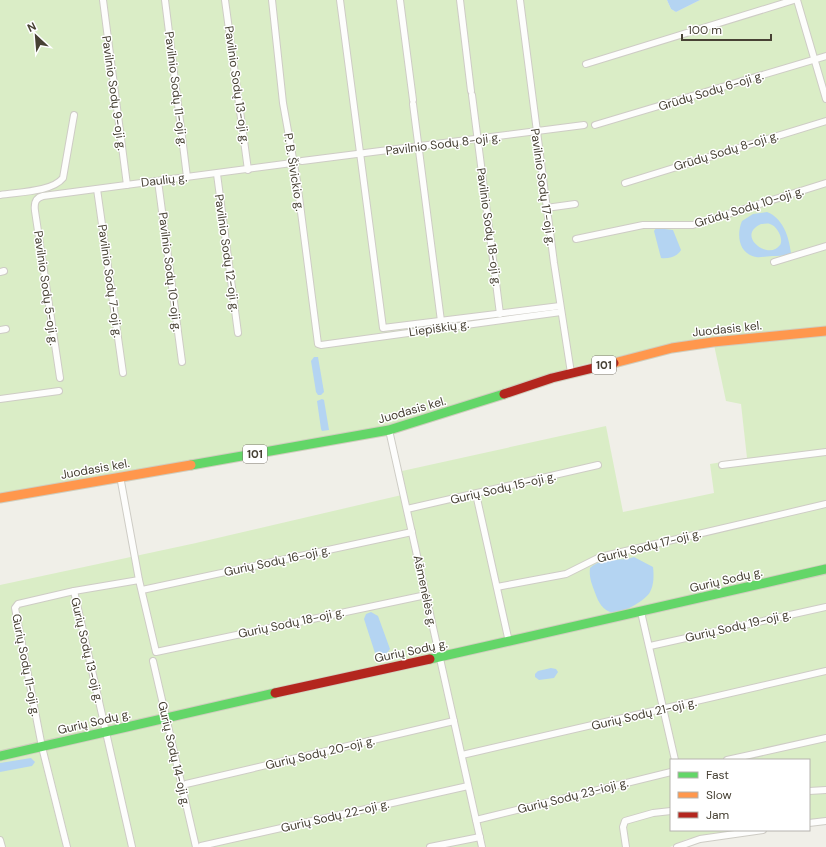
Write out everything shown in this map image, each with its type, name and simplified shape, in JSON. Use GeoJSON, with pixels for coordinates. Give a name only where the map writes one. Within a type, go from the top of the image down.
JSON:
{"type":"FeatureCollection","features":[{"type":"Feature","properties":{"kind":"street","name":"Pavilnio Sodų 9-oji g."},"geometry":{"type":"LineString","coordinates":[[103,0],[127,185]]}},
{"type":"Feature","properties":{"kind":"street","name":"Pavilnio Sodų 11-oji g."},"geometry":{"type":"LineString","coordinates":[[165,0],[187,177]]}},
{"type":"Feature","properties":{"kind":"street","name":"Pavilnio Sodų 13-oji g."},"geometry":{"type":"LineString","coordinates":[[225,0],[248,170]]}},
{"type":"Feature","properties":{"kind":"street","name":"P. B. Šivickio g."},"geometry":{"type":"LineString","coordinates":[[272,0],[283,103],[292,163],[297,180],[318,344]]}},
{"type":"Feature","properties":{"kind":"street"},"geometry":{"type":"LineString","coordinates":[[340,0],[383,328],[500,314],[561,309]]}},
{"type":"Feature","properties":{"kind":"street"},"geometry":{"type":"LineString","coordinates":[[400,0],[441,321]]}},
{"type":"Feature","properties":{"kind":"street","name":"Pavilnio Sodų 18-oji g."},"geometry":{"type":"LineString","coordinates":[[460,0],[500,314]]}},
{"type":"Feature","properties":{"kind":"street","name":"Pavilnio Sodų 17-oji g."},"geometry":{"type":"LineString","coordinates":[[520,0],[546,208],[571,373]]}},
{"type":"Feature","properties":{"kind":"street"},"geometry":{"type":"LineString","coordinates":[[586,64],[795,0],[826,99]]}},
{"type":"Feature","properties":{"kind":"street","name":"Grūdų Sodų 6-oji g."},"geometry":{"type":"LineString","coordinates":[[595,126],[826,56]]}},
{"type":"Feature","properties":{"kind":"street"},"geometry":{"type":"LineString","coordinates":[[0,195],[42,188],[58,183],[63,178],[74,115]]}},
{"type":"Feature","properties":{"kind":"street","name":"Grūdų Sodų 8-oji g."},"geometry":{"type":"LineString","coordinates":[[625,183],[826,121]]}},
{"type":"Feature","properties":{"kind":"street","name":"Pavilnio Sodų 8-oji g."},"geometry":{"type":"LineString","coordinates":[[302,161],[584,125]]}},
{"type":"Feature","properties":{"kind":"street","name":"Daulių g."},"geometry":{"type":"LineString","coordinates":[[37,199],[43,196],[292,163]]}},
{"type":"Feature","properties":{"kind":"street","name":"Pavilnio Sodų 12-oji g."},"geometry":{"type":"LineString","coordinates":[[217,174],[238,333]]}},
{"type":"Feature","properties":{"kind":"street","name":"Pavilnio Sodų 10-oji g."},"geometry":{"type":"LineString","coordinates":[[158,181],[182,362]]}},
{"type":"Feature","properties":{"kind":"street","name":"Grūdų Sodų 10-oji g."},"geometry":{"type":"LineString","coordinates":[[576,239],[643,225],[693,225],[826,182]]}},
{"type":"Feature","properties":{"kind":"street","name":"Pavilnio Sodų 7-oji g."},"geometry":{"type":"LineString","coordinates":[[97,189],[122,373]]}},
{"type":"Feature","properties":{"kind":"street","name":"Pavilnio Sodų 5-oji g."},"geometry":{"type":"LineString","coordinates":[[37,199],[35,203],[35,211],[60,378]]}},
{"type":"Feature","properties":{"kind":"street"},"geometry":{"type":"LineString","coordinates":[[546,208],[575,204]]}},
{"type":"Feature","properties":{"kind":"street"},"geometry":{"type":"LineString","coordinates":[[774,262],[826,246]]}},
{"type":"Feature","properties":{"kind":"street","name":"Liepiškių g."},"geometry":{"type":"LineString","coordinates":[[318,344],[321,345],[561,309]]}},
{"type":"Feature","properties":{"kind":"street","name":"Juodasis kel."},"geometry":{"type":"LineString","coordinates":[[0,498],[389,430],[571,373],[690,345],[826,331]]}},
{"type":"Feature","properties":{"kind":"street"},"geometry":{"type":"LineString","coordinates":[[0,399],[59,392]]}},
{"type":"Feature","properties":{"kind":"street","name":"Ašmenėlės g."},"geometry":{"type":"LineString","coordinates":[[389,430],[482,847]]}},
{"type":"Feature","properties":{"kind":"street"},"geometry":{"type":"LineString","coordinates":[[722,465],[826,452]]}},
{"type":"Feature","properties":{"kind":"street","name":"Gurių Sodų 15-oji g."},"geometry":{"type":"LineString","coordinates":[[407,509],[598,465]]}},
{"type":"Feature","properties":{"kind":"street"},"geometry":{"type":"LineString","coordinates":[[120,476],[142,590]]}},
{"type":"Feature","properties":{"kind":"street"},"geometry":{"type":"LineString","coordinates":[[476,494],[509,642]]}},
{"type":"Feature","properties":{"kind":"street","name":"Gurių Sodų 17-oji g."},"geometry":{"type":"LineString","coordinates":[[497,588],[566,574],[600,557],[826,504]]}},
{"type":"Feature","properties":{"kind":"street","name":"Gurių Sodų 16-oji g."},"geometry":{"type":"LineString","coordinates":[[142,590],[412,532]]}},
{"type":"Feature","properties":{"kind":"street","name":"Gurių Sodų g."},"geometry":{"type":"LineString","coordinates":[[0,756],[311,684],[509,642],[826,569]]}},
{"type":"Feature","properties":{"kind":"street","name":"Gurių Sodų 11-oji g."},"geometry":{"type":"LineString","coordinates":[[67,847],[42,747],[15,608],[18,604],[139,580]]}},
{"type":"Feature","properties":{"kind":"street","name":"Gurių Sodų 18-oji g."},"geometry":{"type":"LineString","coordinates":[[142,590],[156,652],[426,595]]}},
{"type":"Feature","properties":{"kind":"street","name":"Gurių Sodų 13-oji g."},"geometry":{"type":"LineString","coordinates":[[74,592],[132,847]]}},
{"type":"Feature","properties":{"kind":"street","name":"Gurių Sodų 19-oji g."},"geometry":{"type":"LineString","coordinates":[[650,646],[826,607]]}},
{"type":"Feature","properties":{"kind":"street"},"geometry":{"type":"LineString","coordinates":[[641,612],[675,759]]}},
{"type":"Feature","properties":{"kind":"street","name":"Gurių Sodų 14-oji g."},"geometry":{"type":"LineString","coordinates":[[153,661],[165,719],[199,847]]}},
{"type":"Feature","properties":{"kind":"street","name":"Gurių Sodų 21-oji g."},"geometry":{"type":"LineString","coordinates":[[462,755],[664,710],[826,671]]}},
{"type":"Feature","properties":{"kind":"street","name":"Gurių Sodų 20-oji g."},"geometry":{"type":"LineString","coordinates":[[186,784],[454,721]]}},
{"type":"Feature","properties":{"kind":"street"},"geometry":{"type":"LineString","coordinates":[[732,759],[826,738]]}},
{"type":"Feature","properties":{"kind":"street","name":"Gurių Sodų 23-ioji g."},"geometry":{"type":"LineString","coordinates":[[476,820],[670,772]]}},
{"type":"Feature","properties":{"kind":"street","name":"Gurių Sodų 22-oji g."},"geometry":{"type":"LineString","coordinates":[[199,847],[468,786]]}},
{"type":"Feature","properties":{"kind":"street"},"geometry":{"type":"LineString","coordinates":[[810,791],[826,790]]}},
{"type":"Feature","properties":{"kind":"street"},"geometry":{"type":"LineString","coordinates":[[626,847],[623,827],[625,821],[653,813],[670,811]]}},
{"type":"Feature","properties":{"kind":"street"},"geometry":{"type":"LineString","coordinates":[[810,823],[826,820]]}},
{"type":"Feature","properties":{"kind":"street"},"geometry":{"type":"LineString","coordinates":[[678,847],[700,839],[756,831]]}},
{"type":"Feature","properties":{"kind":"street"},"geometry":{"type":"LineString","coordinates":[[430,847],[480,837]]}},
{"type":"Feature","properties":{"kind":"street"},"geometry":{"type":"LineString","coordinates":[[0,840],[2,847]]}},
{"type":"Feature","properties":{"kind":"green space"},"geometry":{"type":"Polygon","coordinates":[[[0,0],[667,0],[671,9],[676,12],[700,0],[826,0],[826,326],[685,341],[577,366],[407,422],[0,495],[0,0]]]}},
{"type":"Feature","properties":{"kind":"green space"},"geometry":{"type":"Polygon","coordinates":[[[826,335],[826,818],[810,821],[810,759],[670,759],[670,831],[738,831],[687,839],[670,847],[0,847],[0,585],[196,543],[406,494],[402,471],[606,426],[623,512],[714,493],[710,464],[747,458],[741,404],[726,401],[714,345],[826,335]]]}},
{"type":"Feature","properties":{"kind":"water"},"geometry":{"type":"Polygon","coordinates":[[[667,0],[700,0],[676,12],[671,9],[667,0]]]}},
{"type":"Feature","properties":{"kind":"water"},"geometry":{"type":"Polygon","coordinates":[[[767,212],[773,215],[781,223],[789,241],[791,253],[782,256],[758,257],[750,255],[746,252],[740,243],[740,226],[742,221],[753,214],[767,212]],[[761,224],[754,229],[751,235],[753,240],[762,249],[775,249],[781,242],[779,233],[773,225],[761,224]]]}},
{"type":"Feature","properties":{"kind":"water"},"geometry":{"type":"Polygon","coordinates":[[[656,228],[673,230],[681,250],[675,256],[661,258],[654,231],[656,228]]]}},
{"type":"Feature","properties":{"kind":"water"},"geometry":{"type":"Polygon","coordinates":[[[314,357],[318,357],[324,392],[321,395],[318,395],[316,392],[311,361],[314,357]]]}},
{"type":"Feature","properties":{"kind":"water"},"geometry":{"type":"Polygon","coordinates":[[[322,399],[324,400],[329,430],[322,431],[317,401],[322,399]]]}},
{"type":"Feature","properties":{"kind":"water"},"geometry":{"type":"Polygon","coordinates":[[[634,557],[653,567],[654,573],[650,592],[643,599],[626,610],[614,613],[610,612],[601,605],[598,599],[590,579],[590,568],[600,562],[634,557]]]}},
{"type":"Feature","properties":{"kind":"water"},"geometry":{"type":"Polygon","coordinates":[[[371,612],[378,616],[390,649],[387,653],[378,656],[375,653],[364,619],[366,614],[371,612]]]}},
{"type":"Feature","properties":{"kind":"water"},"geometry":{"type":"Polygon","coordinates":[[[551,668],[556,669],[558,672],[554,678],[539,680],[535,677],[535,674],[538,671],[551,668]]]}},
{"type":"Feature","properties":{"kind":"water"},"geometry":{"type":"Polygon","coordinates":[[[31,758],[35,762],[32,766],[0,772],[0,763],[31,758]]]}},
{"type":"Feature","properties":{"kind":"traffic: fast"},"geometry":{"type":"LineString","coordinates":[[191,465],[389,430],[504,394]]}},
{"type":"Feature","properties":{"kind":"traffic: fast"},"geometry":{"type":"LineString","coordinates":[[430,659],[826,569]]}},
{"type":"Feature","properties":{"kind":"traffic: fast"},"geometry":{"type":"LineString","coordinates":[[0,756],[275,693]]}},
{"type":"Feature","properties":{"kind":"traffic: slow"},"geometry":{"type":"LineString","coordinates":[[614,363],[672,348],[713,342],[826,331]]}},
{"type":"Feature","properties":{"kind":"traffic: slow"},"geometry":{"type":"LineString","coordinates":[[0,498],[191,465]]}},
{"type":"Feature","properties":{"kind":"traffic: jam"},"geometry":{"type":"LineString","coordinates":[[504,394],[552,378],[614,363]]}},
{"type":"Feature","properties":{"kind":"traffic: jam"},"geometry":{"type":"LineString","coordinates":[[275,693],[430,659]]}}]}
